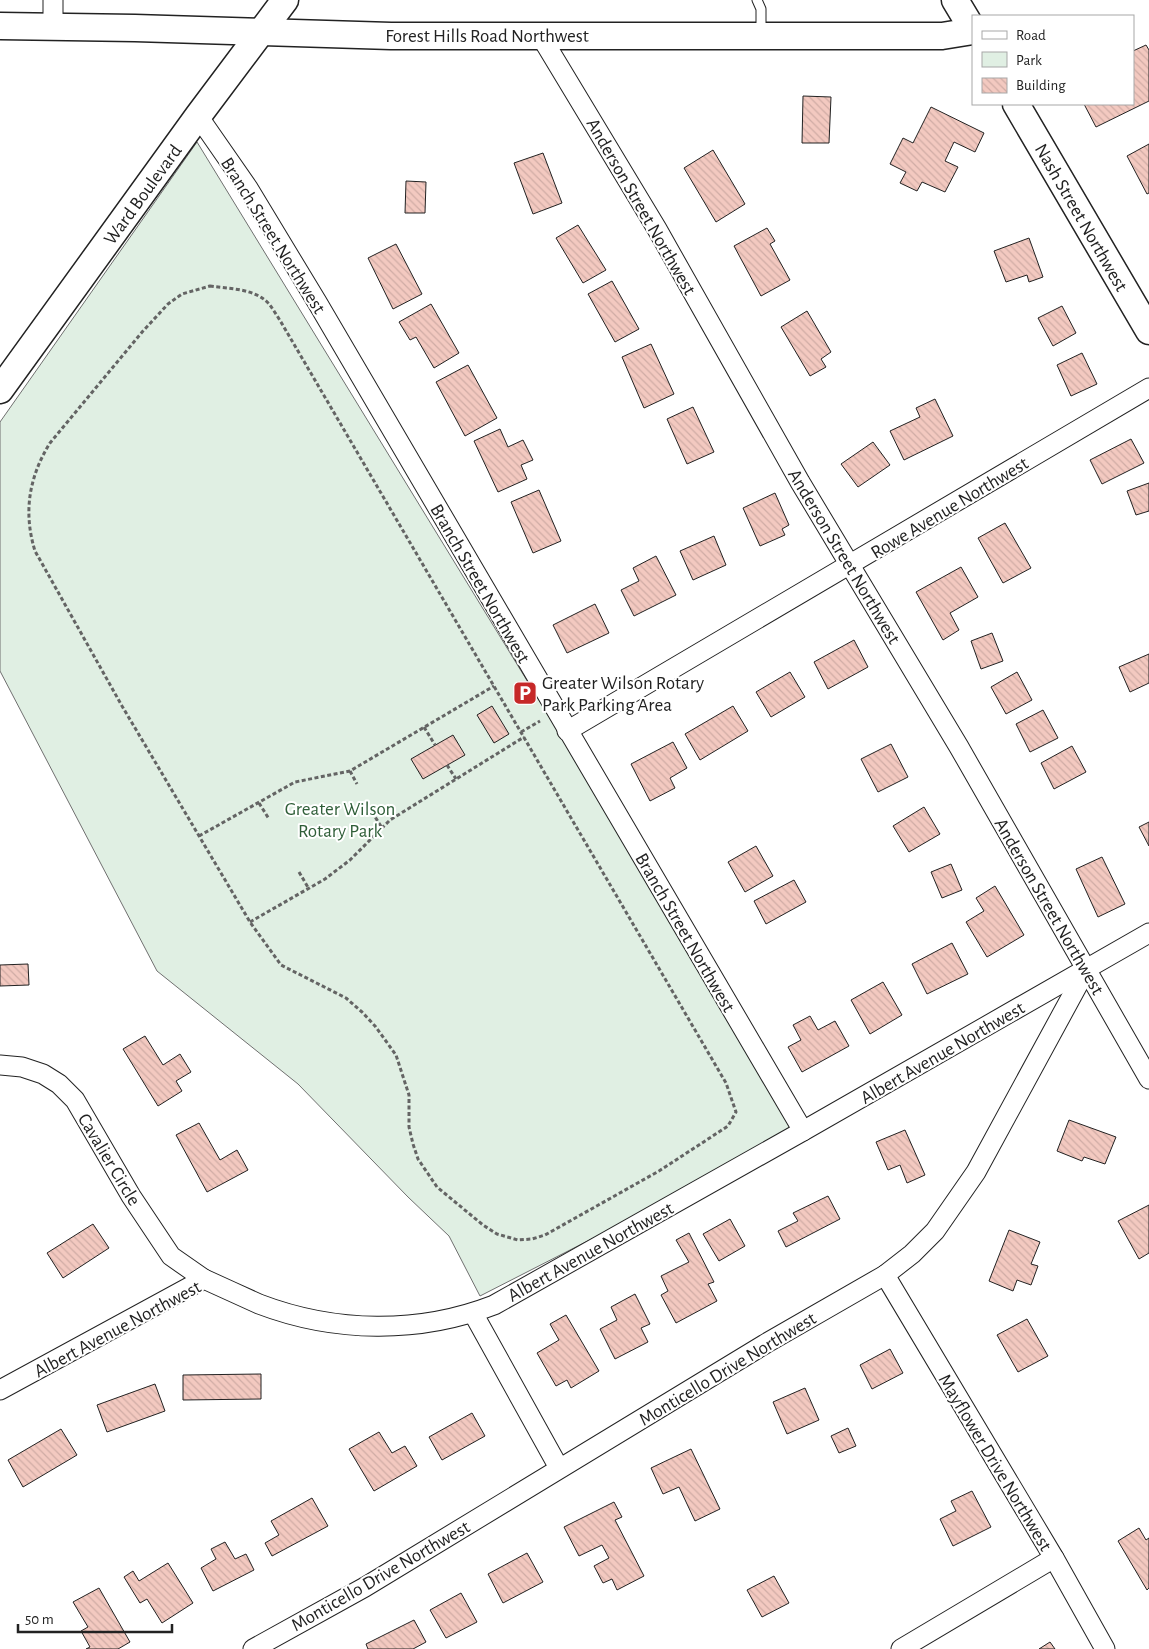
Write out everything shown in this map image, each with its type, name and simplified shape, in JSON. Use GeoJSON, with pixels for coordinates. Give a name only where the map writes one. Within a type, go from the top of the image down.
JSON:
{"type":"FeatureCollection","features":[{"type":"Feature","properties":{"kind":"main road","name":"Ward Boulevard"},"geometry":{"type":"LineString","coordinates":[[0,390],[198,116],[285,0]]}},
{"type":"Feature","properties":{"kind":"main road"},"geometry":{"type":"LineString","coordinates":[[955,0],[972,28]]}},
{"type":"Feature","properties":{"kind":"main road","name":"Forest Hills Road Northwest"},"geometry":{"type":"LineString","coordinates":[[0,26],[391,36],[942,36],[972,30]]}},
{"type":"Feature","properties":{"kind":"main road","name":"Nash Street Northwest"},"geometry":{"type":"LineString","coordinates":[[1017,105],[1149,331]]}},
{"type":"Feature","properties":{"kind":"street"},"geometry":{"type":"LineString","coordinates":[[53,0],[53,27]]}},
{"type":"Feature","properties":{"kind":"street","name":"Anderson Street Northwest"},"geometry":{"type":"LineString","coordinates":[[540,35],[657,229],[800,482],[959,747],[1149,1079]]}},
{"type":"Feature","properties":{"kind":"street","name":"Branch Street Northwest"},"geometry":{"type":"LineString","coordinates":[[198,116],[248,188],[353,364],[803,1131]]}},
{"type":"Feature","properties":{"kind":"street","name":"Rowe Avenue Northwest"},"geometry":{"type":"LineString","coordinates":[[567,731],[1149,388]]}},
{"type":"Feature","properties":{"kind":"street","name":"Albert Avenue Northwest"},"geometry":{"type":"LineString","coordinates":[[0,1390],[204,1279],[260,1304],[298,1316],[346,1325],[403,1326],[450,1320],[494,1305],[1149,933]]}},
{"type":"Feature","properties":{"kind":"street","name":"Monticello Drive Northwest"},"geometry":{"type":"LineString","coordinates":[[253,1649],[365,1587],[765,1344],[885,1275],[912,1254],[935,1231],[976,1172],[1086,970]]}},
{"type":"Feature","properties":{"kind":"street","name":"Cavalier Circle"},"geometry":{"type":"LineString","coordinates":[[0,1065],[22,1067],[43,1074],[59,1084],[75,1100],[131,1196],[171,1256],[204,1279]]}},
{"type":"Feature","properties":{"kind":"street","name":"Mayflower Drive Northwest"},"geometry":{"type":"LineString","coordinates":[[885,1275],[1054,1558],[1105,1649]]}},
{"type":"Feature","properties":{"kind":"street"},"geometry":{"type":"LineString","coordinates":[[473,1313],[559,1468]]}},
{"type":"Feature","properties":{"kind":"street"},"geometry":{"type":"LineString","coordinates":[[901,1649],[1054,1558]]}},
{"type":"Feature","properties":{"kind":"lane"},"geometry":{"type":"LineString","coordinates":[[757,0],[761,9],[761,35]]}},
{"type":"Feature","properties":{"kind":"path"},"geometry":{"type":"LineString","coordinates":[[210,286],[241,290],[256,295],[268,303],[288,334],[494,686],[726,1084],[736,1112],[728,1126],[659,1171],[545,1235],[532,1239],[518,1240],[497,1234],[483,1225],[437,1187],[418,1159],[409,1127],[409,1095],[402,1072],[396,1056],[376,1026],[346,998],[281,965],[250,922],[122,706],[35,551],[30,534],[28,509],[34,474],[50,443],[143,330],[168,304],[182,294],[210,286]]}},
{"type":"Feature","properties":{"kind":"path"},"geometry":{"type":"LineString","coordinates":[[200,836],[295,782],[350,770],[494,686]]}},
{"type":"Feature","properties":{"kind":"path"},"geometry":{"type":"LineString","coordinates":[[424,727],[435,745]]}},
{"type":"Feature","properties":{"kind":"path"},"geometry":{"type":"LineString","coordinates":[[250,922],[325,879],[350,860],[390,820],[524,737]]}},
{"type":"Feature","properties":{"kind":"path"},"geometry":{"type":"LineString","coordinates":[[447,765],[456,779]]}},
{"type":"Feature","properties":{"kind":"path"},"geometry":{"type":"LineString","coordinates":[[350,770],[357,784]]}},
{"type":"Feature","properties":{"kind":"path"},"geometry":{"type":"LineString","coordinates":[[258,803],[269,819]]}},
{"type":"Feature","properties":{"kind":"path"},"geometry":{"type":"LineString","coordinates":[[372,812],[382,828]]}},
{"type":"Feature","properties":{"kind":"path"},"geometry":{"type":"LineString","coordinates":[[299,872],[309,889]]}},
{"type":"Feature","properties":{"kind":"green space","name":"Greater Wilson Rotary Park"},"geometry":{"type":"Polygon","coordinates":[[[197,142],[803,1131],[480,1296],[449,1236],[408,1197],[298,1084],[157,971],[0,671],[0,422],[197,142]]]}},
{"type":"Feature","properties":{"kind":"building"},"geometry":{"type":"Polygon","coordinates":[[[1146,45],[1149,50],[1149,101],[1096,127],[1085,105],[1134,105],[1134,51],[1146,45]]]}},
{"type":"Feature","properties":{"kind":"building"},"geometry":{"type":"Polygon","coordinates":[[[803,96],[831,97],[829,143],[802,143],[803,96]]]}},
{"type":"Feature","properties":{"kind":"building"},"geometry":{"type":"Polygon","coordinates":[[[931,107],[984,133],[975,152],[954,142],[945,161],[958,167],[945,192],[922,182],[917,191],[900,183],[906,172],[890,164],[903,138],[913,143],[931,107]]]}},
{"type":"Feature","properties":{"kind":"building"},"geometry":{"type":"Polygon","coordinates":[[[1149,144],[1149,193],[1147,194],[1127,156],[1149,144]]]}},
{"type":"Feature","properties":{"kind":"building"},"geometry":{"type":"Polygon","coordinates":[[[713,150],[745,204],[716,222],[684,168],[713,150]]]}},
{"type":"Feature","properties":{"kind":"building"},"geometry":{"type":"Polygon","coordinates":[[[543,153],[562,203],[533,214],[514,163],[543,153]]]}},
{"type":"Feature","properties":{"kind":"building"},"geometry":{"type":"Polygon","coordinates":[[[406,181],[426,182],[425,213],[405,213],[406,181]]]}},
{"type":"Feature","properties":{"kind":"building"},"geometry":{"type":"Polygon","coordinates":[[[578,225],[606,270],[583,283],[556,238],[578,225]]]}},
{"type":"Feature","properties":{"kind":"building"},"geometry":{"type":"Polygon","coordinates":[[[767,228],[775,241],[770,244],[790,280],[761,296],[734,246],[767,228]]]}},
{"type":"Feature","properties":{"kind":"building"},"geometry":{"type":"Polygon","coordinates":[[[1029,238],[1043,277],[1029,282],[1027,275],[1006,282],[994,251],[1029,238]]]}},
{"type":"Feature","properties":{"kind":"building"},"geometry":{"type":"Polygon","coordinates":[[[396,244],[422,294],[393,309],[368,258],[396,244]]]}},
{"type":"Feature","properties":{"kind":"building"},"geometry":{"type":"Polygon","coordinates":[[[612,281],[639,329],[615,342],[588,294],[612,281]]]}},
{"type":"Feature","properties":{"kind":"building"},"geometry":{"type":"Polygon","coordinates":[[[431,304],[459,353],[434,368],[416,337],[410,340],[399,322],[431,304]]]}},
{"type":"Feature","properties":{"kind":"building"},"geometry":{"type":"Polygon","coordinates":[[[1062,306],[1076,333],[1053,346],[1038,318],[1062,306]]]}},
{"type":"Feature","properties":{"kind":"building"},"geometry":{"type":"Polygon","coordinates":[[[807,311],[831,352],[821,359],[826,367],[810,376],[781,327],[807,311]]]}},
{"type":"Feature","properties":{"kind":"building"},"geometry":{"type":"Polygon","coordinates":[[[651,344],[674,394],[644,408],[622,357],[651,344]]]}},
{"type":"Feature","properties":{"kind":"building"},"geometry":{"type":"Polygon","coordinates":[[[1082,353],[1097,384],[1071,396],[1057,365],[1082,353]]]}},
{"type":"Feature","properties":{"kind":"building"},"geometry":{"type":"Polygon","coordinates":[[[468,365],[497,418],[465,436],[436,382],[468,365]]]}},
{"type":"Feature","properties":{"kind":"building"},"geometry":{"type":"Polygon","coordinates":[[[935,399],[953,436],[904,460],[890,431],[920,417],[916,408],[935,399]]]}},
{"type":"Feature","properties":{"kind":"building"},"geometry":{"type":"Polygon","coordinates":[[[693,407],[714,452],[687,464],[667,419],[693,407]]]}},
{"type":"Feature","properties":{"kind":"building"},"geometry":{"type":"Polygon","coordinates":[[[500,429],[508,447],[523,440],[533,460],[521,465],[527,479],[498,492],[474,441],[500,429]]]}},
{"type":"Feature","properties":{"kind":"building"},"geometry":{"type":"Polygon","coordinates":[[[1131,439],[1144,463],[1102,484],[1090,460],[1131,439]]]}},
{"type":"Feature","properties":{"kind":"building"},"geometry":{"type":"Polygon","coordinates":[[[873,442],[890,465],[858,487],[841,464],[873,442]]]}},
{"type":"Feature","properties":{"kind":"building"},"geometry":{"type":"Polygon","coordinates":[[[1149,483],[1149,511],[1136,515],[1127,491],[1149,483]]]}},
{"type":"Feature","properties":{"kind":"building"},"geometry":{"type":"Polygon","coordinates":[[[539,490],[561,541],[533,553],[511,502],[539,490]]]}},
{"type":"Feature","properties":{"kind":"building"},"geometry":{"type":"Polygon","coordinates":[[[775,493],[789,525],[782,529],[785,535],[760,546],[743,508],[775,493]]]}},
{"type":"Feature","properties":{"kind":"building"},"geometry":{"type":"Polygon","coordinates":[[[1005,523],[1031,568],[1003,583],[978,538],[1005,523]]]}},
{"type":"Feature","properties":{"kind":"building"},"geometry":{"type":"Polygon","coordinates":[[[714,536],[726,565],[693,580],[680,551],[714,536]]]}},
{"type":"Feature","properties":{"kind":"building"},"geometry":{"type":"Polygon","coordinates":[[[656,556],[676,595],[634,616],[621,590],[639,581],[633,568],[656,556]]]}},
{"type":"Feature","properties":{"kind":"building"},"geometry":{"type":"Polygon","coordinates":[[[961,567],[978,597],[950,613],[959,630],[943,640],[916,592],[961,567]]]}},
{"type":"Feature","properties":{"kind":"building"},"geometry":{"type":"Polygon","coordinates":[[[595,604],[609,633],[567,653],[553,625],[595,604]]]}},
{"type":"Feature","properties":{"kind":"building"},"geometry":{"type":"Polygon","coordinates":[[[992,633],[1003,661],[981,669],[971,641],[992,633]]]}},
{"type":"Feature","properties":{"kind":"building"},"geometry":{"type":"Polygon","coordinates":[[[854,640],[868,667],[828,689],[814,662],[854,640]]]}},
{"type":"Feature","properties":{"kind":"building"},"geometry":{"type":"Polygon","coordinates":[[[1149,654],[1149,683],[1130,692],[1119,667],[1149,654]]]}},
{"type":"Feature","properties":{"kind":"building"},"geometry":{"type":"Polygon","coordinates":[[[790,672],[805,697],[771,717],[756,692],[790,672]]]}},
{"type":"Feature","properties":{"kind":"building"},"geometry":{"type":"Polygon","coordinates":[[[1017,672],[1032,700],[1006,714],[991,687],[1017,672]]]}},
{"type":"Feature","properties":{"kind":"building"},"geometry":{"type":"Polygon","coordinates":[[[492,706],[509,734],[494,743],[477,715],[492,706]]]}},
{"type":"Feature","properties":{"kind":"building"},"geometry":{"type":"Polygon","coordinates":[[[733,706],[748,731],[700,760],[685,734],[733,706]]]}},
{"type":"Feature","properties":{"kind":"building"},"geometry":{"type":"Polygon","coordinates":[[[1043,710],[1058,738],[1030,752],[1016,724],[1043,710]]]}},
{"type":"Feature","properties":{"kind":"building"},"geometry":{"type":"Polygon","coordinates":[[[453,735],[465,755],[423,779],[411,759],[453,735]]]}},
{"type":"Feature","properties":{"kind":"building"},"geometry":{"type":"Polygon","coordinates":[[[673,742],[687,768],[670,778],[675,788],[650,801],[631,764],[673,742]]]}},
{"type":"Feature","properties":{"kind":"building"},"geometry":{"type":"Polygon","coordinates":[[[891,744],[908,777],[878,792],[861,759],[891,744]]]}},
{"type":"Feature","properties":{"kind":"building"},"geometry":{"type":"Polygon","coordinates":[[[1072,746],[1086,772],[1054,789],[1041,763],[1072,746]]]}},
{"type":"Feature","properties":{"kind":"building"},"geometry":{"type":"Polygon","coordinates":[[[924,807],[940,834],[909,852],[893,826],[924,807]]]}},
{"type":"Feature","properties":{"kind":"building"},"geometry":{"type":"Polygon","coordinates":[[[1149,822],[1149,846],[1139,827],[1149,822]]]}},
{"type":"Feature","properties":{"kind":"building"},"geometry":{"type":"Polygon","coordinates":[[[756,846],[773,876],[745,892],[728,862],[756,846]]]}},
{"type":"Feature","properties":{"kind":"building"},"geometry":{"type":"Polygon","coordinates":[[[1102,857],[1125,904],[1098,917],[1076,869],[1102,857]]]}},
{"type":"Feature","properties":{"kind":"building"},"geometry":{"type":"Polygon","coordinates":[[[951,864],[962,890],[942,898],[931,872],[951,864]]]}},
{"type":"Feature","properties":{"kind":"building"},"geometry":{"type":"Polygon","coordinates":[[[794,880],[806,902],[766,924],[754,901],[794,880]]]}},
{"type":"Feature","properties":{"kind":"building"},"geometry":{"type":"Polygon","coordinates":[[[995,886],[1024,935],[987,957],[966,922],[984,911],[976,898],[995,886]]]}},
{"type":"Feature","properties":{"kind":"building"},"geometry":{"type":"Polygon","coordinates":[[[952,943],[968,974],[927,994],[912,964],[952,943]]]}},
{"type":"Feature","properties":{"kind":"building"},"geometry":{"type":"Polygon","coordinates":[[[28,964],[29,985],[0,986],[0,965],[28,964]]]}},
{"type":"Feature","properties":{"kind":"building"},"geometry":{"type":"Polygon","coordinates":[[[883,982],[902,1015],[870,1034],[851,1000],[883,982]]]}},
{"type":"Feature","properties":{"kind":"building"},"geometry":{"type":"Polygon","coordinates":[[[810,1016],[818,1030],[835,1021],[849,1046],[802,1072],[788,1047],[801,1040],[793,1025],[810,1016]]]}},
{"type":"Feature","properties":{"kind":"building"},"geometry":{"type":"Polygon","coordinates":[[[145,1036],[163,1065],[180,1054],[191,1072],[176,1081],[182,1091],[158,1106],[123,1049],[145,1036]]]}},
{"type":"Feature","properties":{"kind":"building"},"geometry":{"type":"Polygon","coordinates":[[[1069,1120],[1116,1137],[1105,1164],[1084,1157],[1082,1161],[1057,1151],[1069,1120]]]}},
{"type":"Feature","properties":{"kind":"building"},"geometry":{"type":"Polygon","coordinates":[[[199,1123],[220,1160],[237,1150],[248,1170],[207,1192],[176,1135],[199,1123]]]}},
{"type":"Feature","properties":{"kind":"building"},"geometry":{"type":"Polygon","coordinates":[[[905,1130],[925,1175],[907,1183],[900,1165],[888,1170],[876,1142],[905,1130]]]}},
{"type":"Feature","properties":{"kind":"building"},"geometry":{"type":"Polygon","coordinates":[[[828,1196],[840,1219],[786,1247],[778,1231],[798,1221],[793,1213],[828,1196]]]}},
{"type":"Feature","properties":{"kind":"building"},"geometry":{"type":"Polygon","coordinates":[[[1149,1205],[1149,1253],[1139,1259],[1118,1221],[1149,1205]]]}},
{"type":"Feature","properties":{"kind":"building"},"geometry":{"type":"Polygon","coordinates":[[[730,1219],[745,1246],[719,1261],[703,1234],[730,1219]]]}},
{"type":"Feature","properties":{"kind":"building"},"geometry":{"type":"Polygon","coordinates":[[[93,1224],[109,1248],[63,1278],[47,1253],[93,1224]]]}},
{"type":"Feature","properties":{"kind":"building"},"geometry":{"type":"Polygon","coordinates":[[[1009,1230],[1040,1242],[1031,1264],[1038,1266],[1031,1285],[1017,1280],[1013,1291],[989,1281],[1009,1230]]]}},
{"type":"Feature","properties":{"kind":"building"},"geometry":{"type":"Polygon","coordinates":[[[689,1233],[714,1282],[708,1284],[717,1301],[676,1323],[661,1295],[668,1291],[661,1276],[689,1262],[676,1240],[689,1233]]]}},
{"type":"Feature","properties":{"kind":"building"},"geometry":{"type":"Polygon","coordinates":[[[635,1294],[650,1324],[641,1328],[648,1342],[615,1359],[600,1329],[617,1320],[611,1307],[635,1294]]]}},
{"type":"Feature","properties":{"kind":"building"},"geometry":{"type":"Polygon","coordinates":[[[566,1315],[599,1371],[571,1388],[567,1380],[556,1386],[537,1353],[559,1340],[550,1324],[566,1315]]]}},
{"type":"Feature","properties":{"kind":"building"},"geometry":{"type":"Polygon","coordinates":[[[1027,1319],[1048,1356],[1018,1372],[997,1335],[1027,1319]]]}},
{"type":"Feature","properties":{"kind":"building"},"geometry":{"type":"Polygon","coordinates":[[[890,1349],[903,1373],[872,1389],[860,1365],[890,1349]]]}},
{"type":"Feature","properties":{"kind":"building"},"geometry":{"type":"Polygon","coordinates":[[[261,1374],[261,1399],[183,1400],[183,1375],[261,1374]]]}},
{"type":"Feature","properties":{"kind":"building"},"geometry":{"type":"Polygon","coordinates":[[[155,1384],[165,1411],[107,1432],[97,1405],[155,1384]]]}},
{"type":"Feature","properties":{"kind":"building"},"geometry":{"type":"Polygon","coordinates":[[[805,1388],[819,1420],[787,1434],[773,1402],[805,1388]]]}},
{"type":"Feature","properties":{"kind":"building"},"geometry":{"type":"Polygon","coordinates":[[[472,1413],[485,1436],[442,1460],[429,1437],[472,1413]]]}},
{"type":"Feature","properties":{"kind":"building"},"geometry":{"type":"Polygon","coordinates":[[[848,1428],[856,1446],[839,1453],[831,1436],[848,1428]]]}},
{"type":"Feature","properties":{"kind":"building"},"geometry":{"type":"Polygon","coordinates":[[[61,1429],[77,1455],[23,1487],[8,1460],[61,1429]]]}},
{"type":"Feature","properties":{"kind":"building"},"geometry":{"type":"Polygon","coordinates":[[[379,1432],[392,1453],[405,1446],[417,1466],[374,1491],[349,1449],[379,1432]]]}},
{"type":"Feature","properties":{"kind":"building"},"geometry":{"type":"Polygon","coordinates":[[[691,1449],[720,1509],[695,1521],[679,1487],[663,1494],[651,1468],[691,1449]]]}},
{"type":"Feature","properties":{"kind":"building"},"geometry":{"type":"Polygon","coordinates":[[[972,1491],[991,1527],[953,1546],[940,1519],[956,1511],[951,1501],[972,1491]]]}},
{"type":"Feature","properties":{"kind":"building"},"geometry":{"type":"Polygon","coordinates":[[[312,1498],[328,1526],[272,1556],[265,1543],[279,1535],[271,1521],[312,1498]]]}},
{"type":"Feature","properties":{"kind":"building"},"geometry":{"type":"Polygon","coordinates":[[[614,1502],[622,1517],[615,1520],[644,1576],[617,1590],[612,1579],[603,1583],[594,1566],[609,1558],[602,1545],[579,1556],[564,1527],[614,1502]]]}},
{"type":"Feature","properties":{"kind":"building"},"geometry":{"type":"Polygon","coordinates":[[[1139,1528],[1146,1540],[1149,1538],[1149,1588],[1147,1590],[1118,1541],[1139,1528]]]}},
{"type":"Feature","properties":{"kind":"building"},"geometry":{"type":"Polygon","coordinates":[[[225,1542],[235,1559],[246,1554],[254,1570],[213,1591],[201,1568],[216,1559],[211,1549],[225,1542]]]}},
{"type":"Feature","properties":{"kind":"building"},"geometry":{"type":"Polygon","coordinates":[[[527,1553],[543,1582],[503,1603],[488,1574],[527,1553]]]}},
{"type":"Feature","properties":{"kind":"building"},"geometry":{"type":"Polygon","coordinates":[[[168,1563],[193,1603],[162,1623],[147,1599],[140,1603],[124,1577],[133,1571],[139,1581],[168,1563]]]}},
{"type":"Feature","properties":{"kind":"building"},"geometry":{"type":"Polygon","coordinates":[[[774,1576],[789,1603],[762,1617],[747,1590],[774,1576]]]}},
{"type":"Feature","properties":{"kind":"building"},"geometry":{"type":"Polygon","coordinates":[[[99,1588],[130,1642],[118,1649],[86,1649],[90,1647],[81,1631],[88,1627],[73,1602],[99,1588]]]}},
{"type":"Feature","properties":{"kind":"building"},"geometry":{"type":"Polygon","coordinates":[[[461,1593],[477,1622],[446,1638],[430,1610],[461,1593]]]}},
{"type":"Feature","properties":{"kind":"building"},"geometry":{"type":"Polygon","coordinates":[[[414,1620],[426,1642],[413,1649],[368,1649],[366,1644],[414,1620]]]}},
{"type":"Feature","properties":{"kind":"building"},"geometry":{"type":"Polygon","coordinates":[[[1050,1642],[1055,1649],[1039,1649],[1050,1642]]]}},
{"type":"Feature","properties":{"kind":"place","name":"Greater Wilson Rotary Park Parking Area"},"geometry":{"type":"Point","coordinates":[525,693]}}]}
